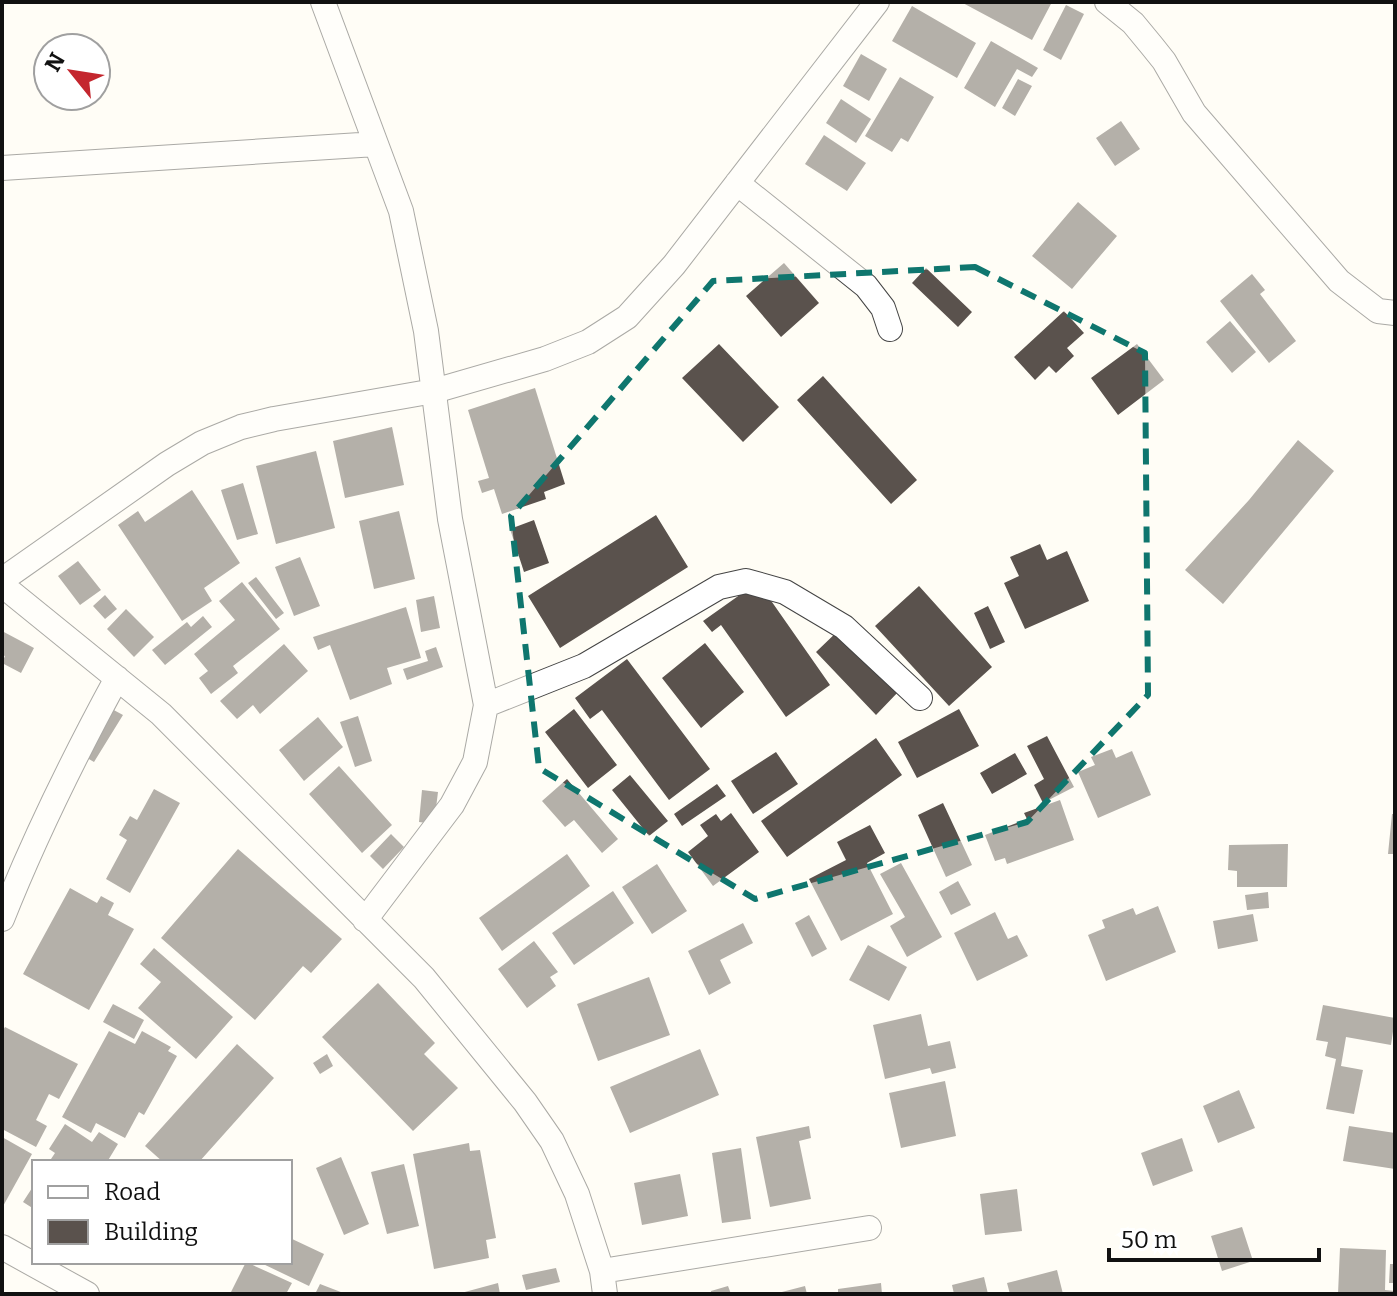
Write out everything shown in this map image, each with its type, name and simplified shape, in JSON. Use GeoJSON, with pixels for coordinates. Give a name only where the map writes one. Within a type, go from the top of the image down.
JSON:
{"type":"FeatureCollection","features":[{"type":"Feature","properties":{"kind":"street"},"geometry":{"type":"LineString","coordinates":[[323,2],[401,211],[426,331],[450,519],[486,705],[475,762],[452,805],[365,920]]}},
{"type":"Feature","properties":{"kind":"street"},"geometry":{"type":"LineString","coordinates":[[869,1228],[603,1282],[577,1194],[552,1141],[525,1102],[424,978],[161,714],[2,582],[167,464],[202,443],[241,427],[434,391],[545,359],[588,342],[627,317],[674,265],[877,2]]}},
{"type":"Feature","properties":{"kind":"street"},"geometry":{"type":"LineString","coordinates":[[1107,2],[1133,23],[1164,61],[1194,113],[1339,281],[1378,311],[1395,313]]}},
{"type":"Feature","properties":{"kind":"street"},"geometry":{"type":"LineString","coordinates":[[2,168],[376,144]]}},
{"type":"Feature","properties":{"kind":"street"},"geometry":{"type":"LineString","coordinates":[[737,183],[866,286],[883,308],[890,329]]}},
{"type":"Feature","properties":{"kind":"street"},"geometry":{"type":"LineString","coordinates":[[486,705],[584,666],[719,587],[746,581],[785,592],[844,627],[920,698]]}},
{"type":"Feature","properties":{"kind":"street"},"geometry":{"type":"LineString","coordinates":[[2,919],[61,782],[117,678]]}},
{"type":"Feature","properties":{"kind":"street"},"geometry":{"type":"LineString","coordinates":[[2,1247],[32,1264]]}},
{"type":"Feature","properties":{"kind":"street"},"geometry":{"type":"LineString","coordinates":[[33,1264],[87,1294]]}},
{"type":"Feature","properties":{"kind":"highlighted area"},"geometry":{"type":"Polygon","coordinates":[[[975,267],[1145,353],[1148,695],[1027,822],[755,899],[539,768],[511,516],[713,281],[975,267]]]}},
{"type":"Feature","properties":{"kind":"building"},"geometry":{"type":"Polygon","coordinates":[[[961,2],[1052,2],[1032,40],[961,2]]]}},
{"type":"Feature","properties":{"kind":"building"},"geometry":{"type":"Polygon","coordinates":[[[1066,5],[1084,14],[1061,60],[1043,50],[1066,5]]]}},
{"type":"Feature","properties":{"kind":"building"},"geometry":{"type":"Polygon","coordinates":[[[912,6],[976,43],[957,78],[892,41],[912,6]]]}},
{"type":"Feature","properties":{"kind":"building"},"geometry":{"type":"Polygon","coordinates":[[[991,41],[1038,68],[1032,77],[1017,69],[995,107],[964,88],[991,41]]]}},
{"type":"Feature","properties":{"kind":"building"},"geometry":{"type":"Polygon","coordinates":[[[861,54],[887,69],[869,101],[843,86],[861,54]]]}},
{"type":"Feature","properties":{"kind":"building"},"geometry":{"type":"Polygon","coordinates":[[[900,77],[934,97],[908,142],[901,138],[892,152],[865,136],[900,77]]]}},
{"type":"Feature","properties":{"kind":"building"},"geometry":{"type":"Polygon","coordinates":[[[1018,79],[1032,86],[1015,116],[1002,108],[1018,79]]]}},
{"type":"Feature","properties":{"kind":"building"},"geometry":{"type":"Polygon","coordinates":[[[841,99],[871,119],[856,143],[826,123],[841,99]]]}},
{"type":"Feature","properties":{"kind":"building"},"geometry":{"type":"Polygon","coordinates":[[[1121,121],[1140,149],[1115,166],[1096,138],[1121,121]]]}},
{"type":"Feature","properties":{"kind":"building"},"geometry":{"type":"Polygon","coordinates":[[[824,135],[866,163],[847,191],[805,164],[824,135]]]}},
{"type":"Feature","properties":{"kind":"building"},"geometry":{"type":"Polygon","coordinates":[[[1078,202],[1117,236],[1072,289],[1032,256],[1078,202]]]}},
{"type":"Feature","properties":{"kind":"building"},"geometry":{"type":"Polygon","coordinates":[[[784,263],[819,303],[781,337],[746,296],[784,263]]]}},
{"type":"Feature","properties":{"kind":"building"},"geometry":{"type":"Polygon","coordinates":[[[926,268],[972,312],[958,327],[912,283],[926,268]]]}},
{"type":"Feature","properties":{"kind":"building"},"geometry":{"type":"Polygon","coordinates":[[[1252,274],[1265,290],[1260,294],[1296,341],[1269,363],[1220,301],[1252,274]]]}},
{"type":"Feature","properties":{"kind":"building"},"geometry":{"type":"Polygon","coordinates":[[[1064,311],[1084,333],[1067,348],[1074,356],[1056,373],[1049,366],[1035,380],[1014,357],[1064,311]]]}},
{"type":"Feature","properties":{"kind":"building"},"geometry":{"type":"Polygon","coordinates":[[[1230,321],[1256,352],[1232,373],[1206,342],[1230,321]]]}},
{"type":"Feature","properties":{"kind":"building"},"geometry":{"type":"Polygon","coordinates":[[[719,344],[779,407],[743,442],[682,378],[719,344]]]}},
{"type":"Feature","properties":{"kind":"building"},"geometry":{"type":"Polygon","coordinates":[[[1137,344],[1164,380],[1118,415],[1091,378],[1137,344]]]}},
{"type":"Feature","properties":{"kind":"building"},"geometry":{"type":"Polygon","coordinates":[[[823,376],[917,480],[891,504],[797,400],[823,376]]]}},
{"type":"Feature","properties":{"kind":"building"},"geometry":{"type":"Polygon","coordinates":[[[535,388],[565,484],[544,492],[546,499],[502,514],[494,489],[482,493],[478,481],[489,478],[468,410],[535,388]]]}},
{"type":"Feature","properties":{"kind":"building"},"geometry":{"type":"Polygon","coordinates":[[[392,427],[404,485],[345,498],[333,441],[392,427]]]}},
{"type":"Feature","properties":{"kind":"building"},"geometry":{"type":"Polygon","coordinates":[[[1298,440],[1334,471],[1223,604],[1185,570],[1298,440]]]}},
{"type":"Feature","properties":{"kind":"building"},"geometry":{"type":"Polygon","coordinates":[[[316,451],[335,528],[276,544],[256,466],[316,451]]]}},
{"type":"Feature","properties":{"kind":"building"},"geometry":{"type":"Polygon","coordinates":[[[243,483],[258,534],[237,540],[221,490],[243,483]]]}},
{"type":"Feature","properties":{"kind":"building"},"geometry":{"type":"Polygon","coordinates":[[[192,490],[240,563],[204,588],[212,601],[182,621],[118,525],[138,511],[145,522],[192,490]]]}},
{"type":"Feature","properties":{"kind":"building"},"geometry":{"type":"Polygon","coordinates":[[[399,511],[415,579],[374,589],[359,521],[399,511]]]}},
{"type":"Feature","properties":{"kind":"building"},"geometry":{"type":"Polygon","coordinates":[[[656,515],[688,567],[560,648],[528,596],[656,515]]]}},
{"type":"Feature","properties":{"kind":"building"},"geometry":{"type":"Polygon","coordinates":[[[534,520],[549,563],[524,572],[510,529],[534,520]]]}},
{"type":"Feature","properties":{"kind":"building"},"geometry":{"type":"Polygon","coordinates":[[[1040,544],[1047,560],[1067,551],[1089,601],[1025,629],[1004,583],[1019,576],[1010,557],[1040,544]]]}},
{"type":"Feature","properties":{"kind":"building"},"geometry":{"type":"Polygon","coordinates":[[[300,557],[320,606],[294,616],[275,567],[300,557]]]}},
{"type":"Feature","properties":{"kind":"building"},"geometry":{"type":"Polygon","coordinates":[[[78,561],[101,590],[80,605],[58,576],[78,561]]]}},
{"type":"Feature","properties":{"kind":"building"},"geometry":{"type":"Polygon","coordinates":[[[256,577],[284,613],[276,619],[248,583],[256,577]]]}},
{"type":"Feature","properties":{"kind":"building"},"geometry":{"type":"Polygon","coordinates":[[[242,582],[280,629],[233,666],[238,673],[211,694],[199,678],[208,671],[194,654],[235,620],[219,601],[242,582]]]}},
{"type":"Feature","properties":{"kind":"building"},"geometry":{"type":"Polygon","coordinates":[[[758,582],[830,685],[786,717],[721,625],[712,632],[703,621],[758,582]]]}},
{"type":"Feature","properties":{"kind":"building"},"geometry":{"type":"Polygon","coordinates":[[[919,586],[992,667],[949,706],[875,626],[919,586]]]}},
{"type":"Feature","properties":{"kind":"building"},"geometry":{"type":"Polygon","coordinates":[[[105,595],[117,609],[105,619],[93,606],[105,595]]]}},
{"type":"Feature","properties":{"kind":"building"},"geometry":{"type":"Polygon","coordinates":[[[434,596],[440,628],[421,632],[416,600],[434,596]]]}},
{"type":"Feature","properties":{"kind":"building"},"geometry":{"type":"Polygon","coordinates":[[[988,606],[1005,642],[990,649],[974,613],[988,606]]]}},
{"type":"Feature","properties":{"kind":"building"},"geometry":{"type":"Polygon","coordinates":[[[406,607],[421,658],[387,668],[392,684],[350,700],[330,645],[318,650],[313,637],[406,607]]]}},
{"type":"Feature","properties":{"kind":"building"},"geometry":{"type":"Polygon","coordinates":[[[126,609],[154,637],[134,657],[107,629],[126,609]]]}},
{"type":"Feature","properties":{"kind":"building"},"geometry":{"type":"Polygon","coordinates":[[[203,616],[212,627],[165,665],[152,650],[187,622],[191,627],[203,616]]]}},
{"type":"Feature","properties":{"kind":"building"},"geometry":{"type":"Polygon","coordinates":[[[841,628],[900,690],[876,715],[816,652],[841,628]]]}},
{"type":"Feature","properties":{"kind":"building"},"geometry":{"type":"Polygon","coordinates":[[[2,631],[34,648],[21,673],[2,663],[5,656],[2,655],[2,631]]]}},
{"type":"Feature","properties":{"kind":"building"},"geometry":{"type":"Polygon","coordinates":[[[705,643],[744,692],[701,728],[662,678],[705,643]]]}},
{"type":"Feature","properties":{"kind":"building"},"geometry":{"type":"Polygon","coordinates":[[[284,644],[308,671],[260,714],[253,705],[237,719],[220,701],[284,644]]]}},
{"type":"Feature","properties":{"kind":"building"},"geometry":{"type":"Polygon","coordinates":[[[436,647],[443,667],[407,680],[403,669],[428,661],[425,651],[436,647]]]}},
{"type":"Feature","properties":{"kind":"building"},"geometry":{"type":"Polygon","coordinates":[[[627,659],[710,769],[669,800],[602,710],[590,719],[575,698],[627,659]]]}},
{"type":"Feature","properties":{"kind":"building"},"geometry":{"type":"Polygon","coordinates":[[[110,708],[123,715],[94,762],[82,755],[110,708]]]}},
{"type":"Feature","properties":{"kind":"building"},"geometry":{"type":"Polygon","coordinates":[[[574,709],[617,765],[588,788],[545,732],[574,709]]]}},
{"type":"Feature","properties":{"kind":"building"},"geometry":{"type":"Polygon","coordinates":[[[959,709],[979,746],[917,778],[898,742],[959,709]]]}},
{"type":"Feature","properties":{"kind":"building"},"geometry":{"type":"Polygon","coordinates":[[[358,716],[372,761],[355,767],[340,722],[358,716]]]}},
{"type":"Feature","properties":{"kind":"building"},"geometry":{"type":"Polygon","coordinates":[[[318,717],[343,747],[304,781],[279,750],[318,717]]]}},
{"type":"Feature","properties":{"kind":"building"},"geometry":{"type":"Polygon","coordinates":[[[1047,736],[1074,787],[1043,803],[1034,785],[1044,779],[1027,746],[1047,736]]]}},
{"type":"Feature","properties":{"kind":"building"},"geometry":{"type":"Polygon","coordinates":[[[876,738],[902,775],[787,857],[761,821],[876,738]]]}},
{"type":"Feature","properties":{"kind":"building"},"geometry":{"type":"Polygon","coordinates":[[[1112,749],[1116,758],[1132,751],[1151,795],[1098,818],[1078,772],[1095,765],[1091,757],[1112,749]]]}},
{"type":"Feature","properties":{"kind":"building"},"geometry":{"type":"Polygon","coordinates":[[[776,752],[798,784],[753,814],[731,781],[776,752]]]}},
{"type":"Feature","properties":{"kind":"building"},"geometry":{"type":"Polygon","coordinates":[[[1015,753],[1027,774],[992,794],[980,773],[1015,753]]]}},
{"type":"Feature","properties":{"kind":"building"},"geometry":{"type":"Polygon","coordinates":[[[339,766],[392,825],[362,853],[309,794],[339,766]]]}},
{"type":"Feature","properties":{"kind":"building"},"geometry":{"type":"Polygon","coordinates":[[[630,775],[668,821],[649,836],[612,790],[630,775]]]}},
{"type":"Feature","properties":{"kind":"building"},"geometry":{"type":"Polygon","coordinates":[[[567,779],[618,839],[602,853],[574,820],[565,827],[542,801],[567,779]]]}},
{"type":"Feature","properties":{"kind":"building"},"geometry":{"type":"Polygon","coordinates":[[[717,784],[726,796],[682,826],[674,814],[717,784]]]}},
{"type":"Feature","properties":{"kind":"building"},"geometry":{"type":"Polygon","coordinates":[[[154,789],[180,803],[130,893],[106,879],[127,840],[119,835],[130,816],[137,820],[154,789]]]}},
{"type":"Feature","properties":{"kind":"building"},"geometry":{"type":"Polygon","coordinates":[[[422,790],[438,792],[434,824],[419,822],[422,790]]]}},
{"type":"Feature","properties":{"kind":"building"},"geometry":{"type":"Polygon","coordinates":[[[1060,800],[1074,840],[1007,864],[1005,858],[995,861],[985,835],[1027,819],[1024,813],[1060,800]]]}},
{"type":"Feature","properties":{"kind":"building"},"geometry":{"type":"Polygon","coordinates":[[[943,803],[972,865],[946,877],[918,815],[943,803]]]}},
{"type":"Feature","properties":{"kind":"building"},"geometry":{"type":"Polygon","coordinates":[[[731,813],[759,852],[713,886],[688,852],[708,836],[700,825],[716,814],[721,821],[731,813]]]}},
{"type":"Feature","properties":{"kind":"building"},"geometry":{"type":"Polygon","coordinates":[[[1392,814],[1395,814],[1395,854],[1388,854],[1392,814]]]}},
{"type":"Feature","properties":{"kind":"building"},"geometry":{"type":"Polygon","coordinates":[[[870,825],[885,853],[867,863],[893,914],[841,941],[809,879],[846,860],[837,842],[870,825]]]}},
{"type":"Feature","properties":{"kind":"building"},"geometry":{"type":"Polygon","coordinates":[[[391,834],[404,847],[383,869],[370,856],[391,834]]]}},
{"type":"Feature","properties":{"kind":"building"},"geometry":{"type":"Polygon","coordinates":[[[1288,844],[1287,887],[1237,887],[1237,871],[1228,870],[1229,845],[1288,844]]]}},
{"type":"Feature","properties":{"kind":"building"},"geometry":{"type":"Polygon","coordinates":[[[238,849],[342,939],[311,973],[303,966],[255,1020],[161,938],[238,849]]]}},
{"type":"Feature","properties":{"kind":"building"},"geometry":{"type":"Polygon","coordinates":[[[567,854],[590,886],[502,951],[479,918],[567,854]]]}},
{"type":"Feature","properties":{"kind":"building"},"geometry":{"type":"Polygon","coordinates":[[[901,863],[942,937],[907,957],[890,926],[905,917],[880,874],[901,863]]]}},
{"type":"Feature","properties":{"kind":"building"},"geometry":{"type":"Polygon","coordinates":[[[657,864],[687,911],[652,934],[622,887],[657,864]]]}},
{"type":"Feature","properties":{"kind":"building"},"geometry":{"type":"Polygon","coordinates":[[[958,881],[971,905],[951,915],[939,892],[958,881]]]}},
{"type":"Feature","properties":{"kind":"building"},"geometry":{"type":"Polygon","coordinates":[[[70,888],[97,903],[101,896],[114,903],[108,915],[134,929],[89,1010],[23,974],[70,888]]]}},
{"type":"Feature","properties":{"kind":"building"},"geometry":{"type":"Polygon","coordinates":[[[613,891],[634,923],[574,965],[552,933],[613,891]]]}},
{"type":"Feature","properties":{"kind":"building"},"geometry":{"type":"Polygon","coordinates":[[[1268,892],[1269,908],[1247,910],[1245,895],[1268,892]]]}},
{"type":"Feature","properties":{"kind":"building"},"geometry":{"type":"Polygon","coordinates":[[[1158,906],[1176,952],[1106,981],[1088,935],[1105,928],[1102,920],[1133,908],[1136,915],[1158,906]]]}},
{"type":"Feature","properties":{"kind":"building"},"geometry":{"type":"Polygon","coordinates":[[[995,912],[1008,939],[1017,935],[1028,956],[977,981],[954,933],[995,912]]]}},
{"type":"Feature","properties":{"kind":"building"},"geometry":{"type":"Polygon","coordinates":[[[1253,914],[1258,941],[1218,949],[1213,921],[1253,914]]]}},
{"type":"Feature","properties":{"kind":"building"},"geometry":{"type":"Polygon","coordinates":[[[809,915],[827,949],[812,957],[795,923],[809,915]]]}},
{"type":"Feature","properties":{"kind":"building"},"geometry":{"type":"Polygon","coordinates":[[[743,923],[753,943],[720,960],[731,983],[709,995],[688,951],[743,923]]]}},
{"type":"Feature","properties":{"kind":"building"},"geometry":{"type":"Polygon","coordinates":[[[534,941],[558,972],[550,977],[556,986],[527,1008],[498,969],[534,941]]]}},
{"type":"Feature","properties":{"kind":"building"},"geometry":{"type":"Polygon","coordinates":[[[868,945],[907,967],[889,1001],[849,980],[868,945]]]}},
{"type":"Feature","properties":{"kind":"building"},"geometry":{"type":"Polygon","coordinates":[[[154,948],[233,1017],[196,1059],[138,1008],[161,982],[140,964],[154,948]]]}},
{"type":"Feature","properties":{"kind":"building"},"geometry":{"type":"Polygon","coordinates":[[[649,977],[670,1035],[598,1061],[577,1004],[649,977]]]}},
{"type":"Feature","properties":{"kind":"building"},"geometry":{"type":"Polygon","coordinates":[[[378,983],[435,1043],[424,1054],[458,1088],[413,1131],[322,1037],[378,983]]]}},
{"type":"Feature","properties":{"kind":"building"},"geometry":{"type":"Polygon","coordinates":[[[113,1004],[144,1020],[134,1039],[103,1022],[113,1004]]]}},
{"type":"Feature","properties":{"kind":"building"},"geometry":{"type":"Polygon","coordinates":[[[1323,1005],[1395,1018],[1391,1045],[1346,1037],[1341,1066],[1363,1070],[1354,1114],[1326,1109],[1336,1059],[1325,1056],[1328,1042],[1316,1040],[1323,1005]]]}},
{"type":"Feature","properties":{"kind":"building"},"geometry":{"type":"Polygon","coordinates":[[[921,1014],[928,1046],[950,1041],[956,1068],[932,1074],[930,1068],[885,1079],[873,1025],[921,1014]]]}},
{"type":"Feature","properties":{"kind":"building"},"geometry":{"type":"Polygon","coordinates":[[[5,1027],[78,1064],[59,1099],[49,1094],[36,1120],[47,1126],[36,1147],[2,1129],[2,1032],[5,1027]]]}},
{"type":"Feature","properties":{"kind":"building"},"geometry":{"type":"Polygon","coordinates":[[[109,1031],[135,1044],[142,1031],[171,1047],[168,1051],[177,1056],[144,1115],[139,1112],[125,1138],[96,1123],[91,1133],[62,1117],[109,1031]]]}},
{"type":"Feature","properties":{"kind":"building"},"geometry":{"type":"Polygon","coordinates":[[[237,1044],[274,1078],[201,1160],[161,1160],[145,1146],[237,1044]]]}},
{"type":"Feature","properties":{"kind":"building"},"geometry":{"type":"Polygon","coordinates":[[[700,1049],[719,1095],[630,1133],[610,1087],[700,1049]]]}},
{"type":"Feature","properties":{"kind":"building"},"geometry":{"type":"Polygon","coordinates":[[[327,1054],[333,1066],[320,1074],[313,1063],[327,1054]]]}},
{"type":"Feature","properties":{"kind":"building"},"geometry":{"type":"Polygon","coordinates":[[[945,1081],[956,1136],[901,1148],[889,1093],[945,1081]]]}},
{"type":"Feature","properties":{"kind":"building"},"geometry":{"type":"Polygon","coordinates":[[[1239,1090],[1255,1128],[1218,1143],[1203,1106],[1239,1090]]]}},
{"type":"Feature","properties":{"kind":"building"},"geometry":{"type":"Polygon","coordinates":[[[65,1124],[92,1142],[99,1132],[118,1144],[108,1160],[50,1160],[55,1153],[49,1149],[65,1124]]]}},
{"type":"Feature","properties":{"kind":"building"},"geometry":{"type":"Polygon","coordinates":[[[809,1126],[811,1138],[799,1141],[811,1199],[770,1207],[756,1137],[809,1126]]]}},
{"type":"Feature","properties":{"kind":"building"},"geometry":{"type":"Polygon","coordinates":[[[1349,1126],[1395,1133],[1395,1169],[1343,1161],[1349,1126]]]}},
{"type":"Feature","properties":{"kind":"building"},"geometry":{"type":"Polygon","coordinates":[[[2,1137],[32,1154],[2,1208],[2,1137]]]}},
{"type":"Feature","properties":{"kind":"building"},"geometry":{"type":"Polygon","coordinates":[[[1182,1138],[1193,1171],[1153,1186],[1141,1153],[1182,1138]]]}},
{"type":"Feature","properties":{"kind":"building"},"geometry":{"type":"Polygon","coordinates":[[[469,1143],[470,1151],[480,1150],[496,1238],[486,1240],[489,1258],[434,1269],[413,1154],[469,1143]]]}},
{"type":"Feature","properties":{"kind":"building"},"geometry":{"type":"Polygon","coordinates":[[[741,1148],[751,1219],[722,1223],[712,1153],[741,1148]]]}},
{"type":"Feature","properties":{"kind":"building"},"geometry":{"type":"Polygon","coordinates":[[[341,1157],[369,1224],[344,1235],[316,1168],[341,1157]]]}},
{"type":"Feature","properties":{"kind":"building"},"geometry":{"type":"Polygon","coordinates":[[[404,1164],[419,1226],[387,1234],[371,1172],[404,1164]]]}},
{"type":"Feature","properties":{"kind":"building"},"geometry":{"type":"Polygon","coordinates":[[[680,1174],[688,1216],[642,1225],[634,1183],[680,1174]]]}},
{"type":"Feature","properties":{"kind":"building"},"geometry":{"type":"Polygon","coordinates":[[[32,1188],[32,1208],[23,1202],[32,1188]]]}},
{"type":"Feature","properties":{"kind":"building"},"geometry":{"type":"Polygon","coordinates":[[[1017,1189],[1022,1231],[985,1235],[980,1194],[1017,1189]]]}},
{"type":"Feature","properties":{"kind":"building"},"geometry":{"type":"Polygon","coordinates":[[[1242,1227],[1253,1261],[1222,1271],[1211,1236],[1242,1227]]]}},
{"type":"Feature","properties":{"kind":"building"},"geometry":{"type":"Polygon","coordinates":[[[292,1239],[324,1254],[309,1286],[263,1264],[292,1264],[292,1239]]]}},
{"type":"Feature","properties":{"kind":"building"},"geometry":{"type":"Polygon","coordinates":[[[1340,1248],[1386,1250],[1385,1290],[1395,1291],[1395,1294],[1338,1294],[1340,1248]]]}},
{"type":"Feature","properties":{"kind":"building"},"geometry":{"type":"Polygon","coordinates":[[[245,1264],[292,1283],[286,1294],[230,1294],[245,1264]]]}},
{"type":"Feature","properties":{"kind":"building"},"geometry":{"type":"Polygon","coordinates":[[[1390,1264],[1395,1264],[1395,1283],[1389,1283],[1390,1264]]]}},
{"type":"Feature","properties":{"kind":"building"},"geometry":{"type":"Polygon","coordinates":[[[556,1268],[560,1282],[526,1290],[522,1275],[556,1268]]]}},
{"type":"Feature","properties":{"kind":"building"},"geometry":{"type":"Polygon","coordinates":[[[1057,1270],[1063,1294],[1010,1294],[1007,1283],[1057,1270]]]}},
{"type":"Feature","properties":{"kind":"building"},"geometry":{"type":"Polygon","coordinates":[[[984,1277],[988,1294],[954,1294],[952,1285],[984,1277]]]}},
{"type":"Feature","properties":{"kind":"building"},"geometry":{"type":"Polygon","coordinates":[[[498,1283],[500,1294],[461,1294],[461,1293],[498,1283]]]}},
{"type":"Feature","properties":{"kind":"building"},"geometry":{"type":"Polygon","coordinates":[[[881,1283],[882,1294],[838,1294],[838,1289],[881,1283]]]}},
{"type":"Feature","properties":{"kind":"building"},"geometry":{"type":"Polygon","coordinates":[[[320,1284],[346,1294],[315,1294],[320,1284]]]}},
{"type":"Feature","properties":{"kind":"building"},"geometry":{"type":"Polygon","coordinates":[[[728,1286],[731,1294],[711,1294],[711,1291],[728,1286]]]}},
{"type":"Feature","properties":{"kind":"building"},"geometry":{"type":"Polygon","coordinates":[[[805,1286],[807,1294],[778,1294],[778,1293],[805,1286]]]}}]}
